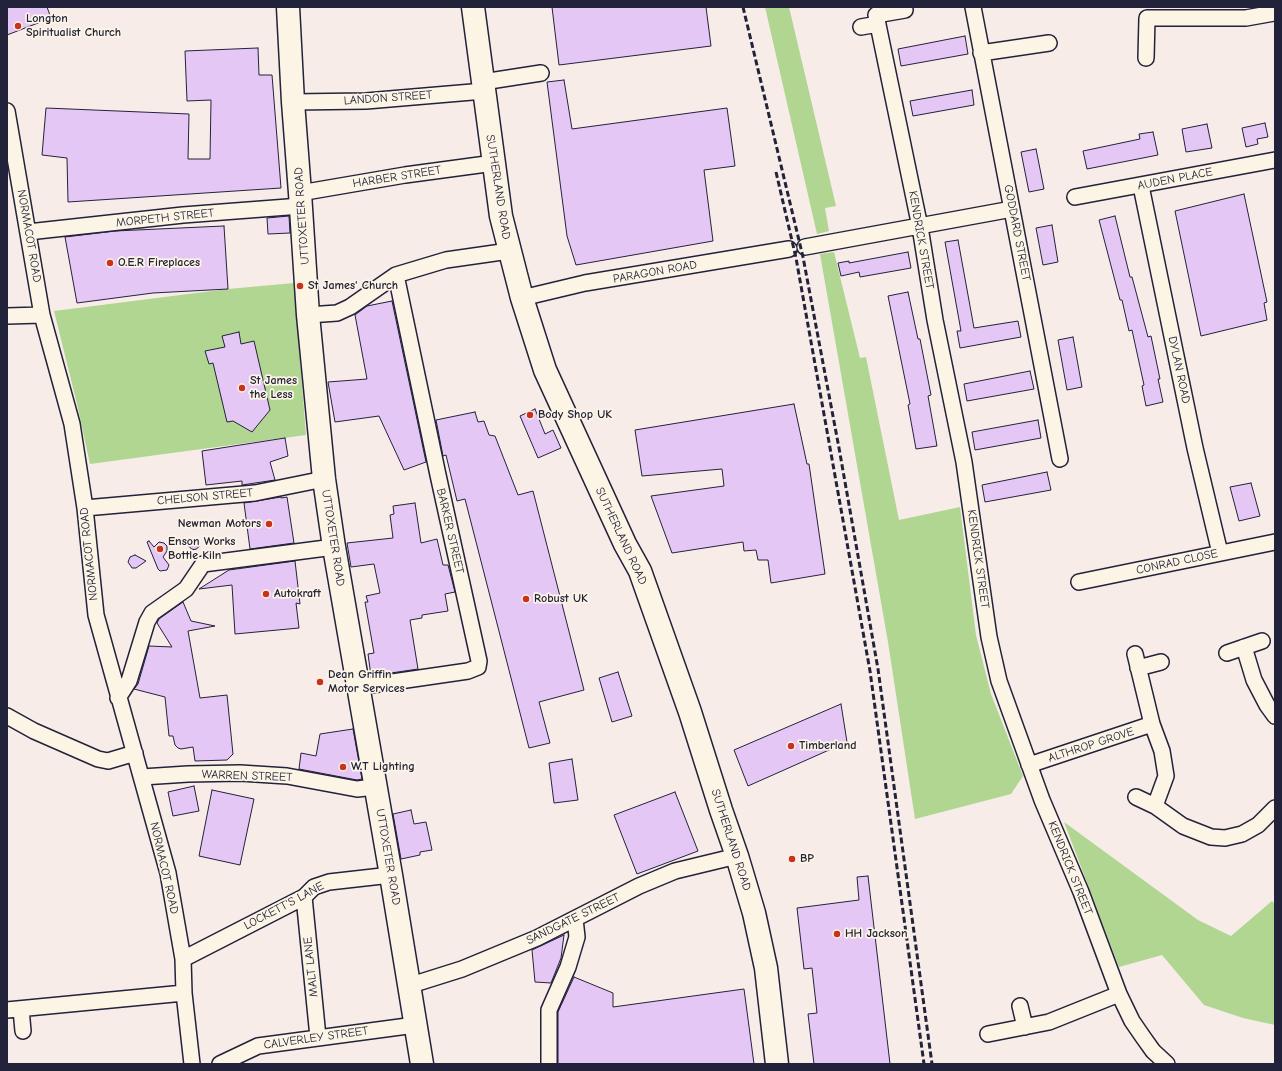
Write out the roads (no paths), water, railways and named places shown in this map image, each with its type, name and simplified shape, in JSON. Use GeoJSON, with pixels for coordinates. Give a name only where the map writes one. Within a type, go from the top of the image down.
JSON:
{"type":"FeatureCollection","features":[{"type":"Feature","properties":{"kind":"street","name":"UTTOXETER ROAD"},"geometry":{"type":"LineString","coordinates":[[288,7],[308,315],[324,479],[334,547],[422,1064]]}},
{"type":"Feature","properties":{"kind":"street","name":"SUTHERLAND ROAD"},"geometry":{"type":"LineString","coordinates":[[473,7],[501,216],[522,298],[545,370],[625,544],[640,571],[690,712],[754,913],[766,968],[777,1064]]}},
{"type":"Feature","properties":{"kind":"street","name":"GODDARD STREET"},"geometry":{"type":"LineString","coordinates":[[973,7],[1060,459]]}},
{"type":"Feature","properties":{"kind":"street"},"geometry":{"type":"LineString","coordinates":[[861,27],[878,24],[876,15],[906,12]]}},
{"type":"Feature","properties":{"kind":"street"},"geometry":{"type":"LineString","coordinates":[[1146,58],[1147,18],[1246,18],[1274,13]]}},
{"type":"Feature","properties":{"kind":"street","name":"KENDRICK STREET"},"geometry":{"type":"LineString","coordinates":[[878,24],[920,227],[935,320],[964,462],[989,637],[999,681],[1042,800],[1080,892],[1119,994],[1132,1021],[1153,1051],[1166,1064]]}},
{"type":"Feature","properties":{"kind":"street"},"geometry":{"type":"LineString","coordinates":[[981,53],[1049,43]]}},
{"type":"Feature","properties":{"kind":"street","name":"LANDON STREET"},"geometry":{"type":"LineString","coordinates":[[293,102],[366,101],[483,87],[541,73]]}},
{"type":"Feature","properties":{"kind":"street","name":"NORMACOT ROAD"},"geometry":{"type":"LineString","coordinates":[[7,111],[42,315],[72,424],[85,508],[96,615],[168,873],[183,959],[184,993],[192,1064]]}},
{"type":"Feature","properties":{"kind":"street","name":"AUDEN PLACE"},"geometry":{"type":"LineString","coordinates":[[1075,197],[1275,160]]}},
{"type":"Feature","properties":{"kind":"street","name":"HARBER STREET"},"geometry":{"type":"LineString","coordinates":[[301,199],[405,175],[494,163]]}},
{"type":"Feature","properties":{"kind":"street","name":"DYLAN ROAD"},"geometry":{"type":"LineString","coordinates":[[1141,186],[1195,448],[1220,553]]}},
{"type":"Feature","properties":{"kind":"street","name":"MORPETH STREET"},"geometry":{"type":"LineString","coordinates":[[28,232],[183,216],[301,199]]}},
{"type":"Feature","properties":{"kind":"street"},"geometry":{"type":"LineString","coordinates":[[805,247],[1012,209]]}},
{"type":"Feature","properties":{"kind":"street","name":"PARAGON ROAD"},"geometry":{"type":"LineString","coordinates":[[522,298],[585,284],[789,249]]}},
{"type":"Feature","properties":{"kind":"street"},"geometry":{"type":"LineString","coordinates":[[308,315],[336,313],[350,307],[396,275],[446,260],[509,251]]}},
{"type":"Feature","properties":{"kind":"street","name":"BARKER STREET"},"geometry":{"type":"LineString","coordinates":[[358,687],[468,671],[478,667],[479,661],[396,275]]}},
{"type":"Feature","properties":{"kind":"street"},"geometry":{"type":"LineString","coordinates":[[7,316],[42,315]]}},
{"type":"Feature","properties":{"kind":"street","name":"CHELSON STREET"},"geometry":{"type":"LineString","coordinates":[[85,508],[255,493],[324,479]]}},
{"type":"Feature","properties":{"kind":"street","name":"CONRAD CLOSE"},"geometry":{"type":"LineString","coordinates":[[1079,582],[1275,542]]}},
{"type":"Feature","properties":{"kind":"street"},"geometry":{"type":"LineString","coordinates":[[118,698],[130,681],[146,622],[152,613],[186,589],[203,564],[334,547]]}},
{"type":"Feature","properties":{"kind":"street"},"geometry":{"type":"LineString","coordinates":[[1227,653],[1262,641]]}},
{"type":"Feature","properties":{"kind":"street"},"geometry":{"type":"LineString","coordinates":[[1244,647],[1254,680],[1267,705],[1275,716]]}},
{"type":"Feature","properties":{"kind":"street"},"geometry":{"type":"LineString","coordinates":[[1154,806],[1166,776],[1162,751],[1152,724],[1137,661],[1161,662]]}},
{"type":"Feature","properties":{"kind":"street"},"geometry":{"type":"LineString","coordinates":[[7,716],[34,731],[98,759],[108,761],[135,753]]}},
{"type":"Feature","properties":{"kind":"street","name":"ALTHROP GROVE"},"geometry":{"type":"LineString","coordinates":[[1029,765],[1152,724]]}},
{"type":"Feature","properties":{"kind":"street","name":"WARREN STREET"},"geometry":{"type":"LineString","coordinates":[[142,777],[240,773],[287,776],[357,789],[375,787]]}},
{"type":"Feature","properties":{"kind":"street"},"geometry":{"type":"LineString","coordinates":[[1136,797],[1154,806],[1183,826],[1211,837],[1225,838],[1242,834],[1258,824],[1275,808]]}},
{"type":"Feature","properties":{"kind":"street","name":"SANDGATE STREET"},"geometry":{"type":"LineString","coordinates":[[408,986],[462,969],[537,938],[639,886],[675,871],[737,856]]}},
{"type":"Feature","properties":{"kind":"street","name":"LOCKETT'S LANE"},"geometry":{"type":"LineString","coordinates":[[183,959],[304,897],[314,887],[329,882],[391,875]]}},
{"type":"Feature","properties":{"kind":"street","name":"MALT LANE"},"geometry":{"type":"LineString","coordinates":[[304,897],[318,1037]]}},
{"type":"Feature","properties":{"kind":"street"},"geometry":{"type":"LineString","coordinates":[[549,1064],[549,1010],[568,967],[578,937],[575,919]]}},
{"type":"Feature","properties":{"kind":"street"},"geometry":{"type":"LineString","coordinates":[[23,1031],[14,1010],[184,993]]}},
{"type":"Feature","properties":{"kind":"street"},"geometry":{"type":"LineString","coordinates":[[988,1034],[1049,1022],[1119,994]]}},
{"type":"Feature","properties":{"kind":"street"},"geometry":{"type":"LineString","coordinates":[[1020,1006],[1024,1027]]}},
{"type":"Feature","properties":{"kind":"street","name":"CALVERLEY STREET"},"geometry":{"type":"LineString","coordinates":[[220,1064],[258,1046],[415,1025]]}},
{"type":"Feature","properties":{"kind":"railway"},"geometry":{"type":"LineString","coordinates":[[743,7],[803,257],[839,448],[878,669],[932,1064]]}},
{"type":"Feature","properties":{"kind":"railway"},"geometry":{"type":"LineString","coordinates":[[776,172],[796,258],[870,671],[924,1064]]}},
{"type":"Feature","properties":{"kind":"place","name":"Longton Spiritualist Church"},"geometry":{"type":"Point","coordinates":[18,26]}},
{"type":"Feature","properties":{"kind":"place","name":"O.E.R Fireplaces"},"geometry":{"type":"Point","coordinates":[110,263]}},
{"type":"Feature","properties":{"kind":"place","name":"St James' Church"},"geometry":{"type":"Point","coordinates":[300,286]}},
{"type":"Feature","properties":{"kind":"place","name":"St James the Less"},"geometry":{"type":"Point","coordinates":[242,388]}},
{"type":"Feature","properties":{"kind":"place","name":"Body Shop UK"},"geometry":{"type":"Point","coordinates":[530,415]}},
{"type":"Feature","properties":{"kind":"place","name":"Newman Motors"},"geometry":{"type":"Point","coordinates":[269,524]}},
{"type":"Feature","properties":{"kind":"place","name":"Enson Works Bottle Kiln"},"geometry":{"type":"Point","coordinates":[160,549]}},
{"type":"Feature","properties":{"kind":"place","name":"Autokraft"},"geometry":{"type":"Point","coordinates":[266,594]}},
{"type":"Feature","properties":{"kind":"place","name":"Robust UK"},"geometry":{"type":"Point","coordinates":[526,599]}},
{"type":"Feature","properties":{"kind":"place","name":"Dean Griffin Motor Services"},"geometry":{"type":"Point","coordinates":[320,682]}},
{"type":"Feature","properties":{"kind":"place","name":"Timberland"},"geometry":{"type":"Point","coordinates":[791,746]}},
{"type":"Feature","properties":{"kind":"place","name":"W.T Lighting"},"geometry":{"type":"Point","coordinates":[343,767]}},
{"type":"Feature","properties":{"kind":"place","name":"BP"},"geometry":{"type":"Point","coordinates":[792,859]}},
{"type":"Feature","properties":{"kind":"place","name":"HH Jackson"},"geometry":{"type":"Point","coordinates":[837,934]}}]}
